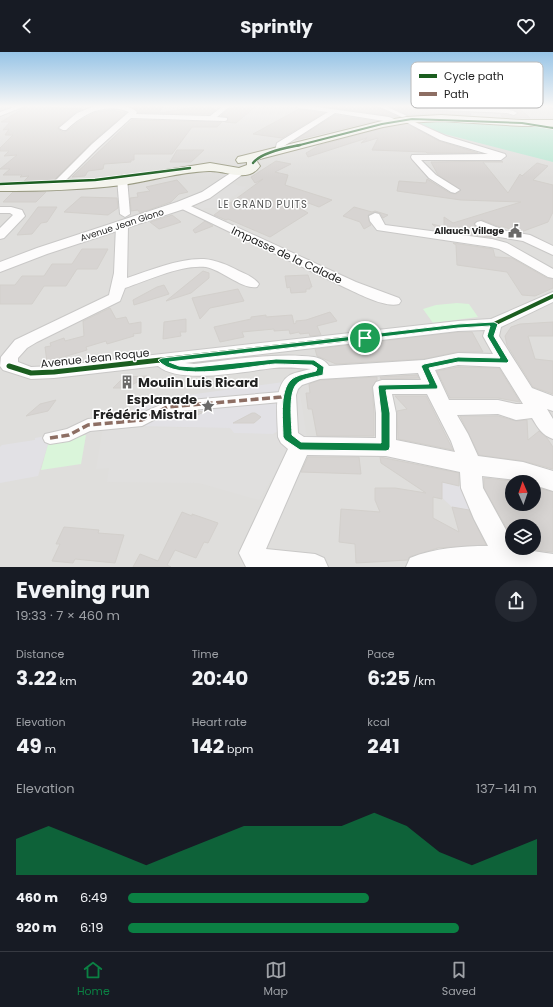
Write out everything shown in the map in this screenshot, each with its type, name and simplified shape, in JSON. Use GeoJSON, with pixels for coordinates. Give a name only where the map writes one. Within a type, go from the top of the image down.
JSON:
{"type":"FeatureCollection","features":[{"type":"Feature","properties":{"kind":"main road"},"geometry":{"type":"LineString","coordinates":[[0,187],[56,185],[122,180],[203,168],[245,165],[276,151],[363,130]]}},
{"type":"Feature","properties":{"kind":"main road"},"geometry":{"type":"LineString","coordinates":[[0,184],[56,185]]}},
{"type":"Feature","properties":{"kind":"street"},"geometry":{"type":"LineString","coordinates":[[56,185],[114,130]]}},
{"type":"Feature","properties":{"kind":"street"},"geometry":{"type":"LineString","coordinates":[[276,151],[280,145],[304,130]]}},
{"type":"Feature","properties":{"kind":"street"},"geometry":{"type":"LineString","coordinates":[[426,130],[444,138],[502,156],[415,157],[434,179],[455,190]]}},
{"type":"Feature","properties":{"kind":"street","name":"Avenue Jean Giono"},"geometry":{"type":"LineString","coordinates":[[0,267],[123,220],[182,206],[206,195],[245,165]]}},
{"type":"Feature","properties":{"kind":"street","name":"Avenue Jean Giono"},"geometry":{"type":"LineString","coordinates":[[0,262],[38,248],[182,203],[215,185],[225,177],[226,173],[223,167]]}},
{"type":"Feature","properties":{"kind":"street","name":"Avenue Jean Roque"},"geometry":{"type":"LineString","coordinates":[[122,180],[123,220],[121,255],[119,285],[115,298],[21,344],[9,357],[5,367],[31,373],[54,372],[458,326],[494,324]]}},
{"type":"Feature","properties":{"kind":"street","name":"Impasse de la Calade"},"geometry":{"type":"LineString","coordinates":[[182,206],[374,295],[394,301]]}},
{"type":"Feature","properties":{"kind":"street"},"geometry":{"type":"LineString","coordinates":[[0,210],[11,210],[18,212],[19,216],[0,235]]}},
{"type":"Feature","properties":{"kind":"street"},"geometry":{"type":"LineString","coordinates":[[375,216],[376,221],[381,228],[492,242],[503,246],[553,274]]}},
{"type":"Feature","properties":{"kind":"street"},"geometry":{"type":"LineString","coordinates":[[481,224],[502,234],[526,238],[553,251]]}},
{"type":"Feature","properties":{"kind":"street"},"geometry":{"type":"LineString","coordinates":[[119,285],[183,266],[204,263],[226,270],[252,284]]}},
{"type":"Feature","properties":{"kind":"street"},"geometry":{"type":"LineString","coordinates":[[553,296],[494,324],[491,336],[526,393],[545,407],[547,426],[553,431]]}},
{"type":"Feature","properties":{"kind":"street"},"geometry":{"type":"LineString","coordinates":[[162,360],[169,366],[179,369],[194,370],[276,362],[305,362],[318,364],[321,367],[320,373]]}},
{"type":"Feature","properties":{"kind":"street"},"geometry":{"type":"LineString","coordinates":[[505,361],[458,360],[424,366],[320,373],[296,380],[289,386],[287,395],[288,437],[300,446],[386,447],[470,465],[510,469],[553,481]]}},
{"type":"Feature","properties":{"kind":"street"},"geometry":{"type":"LineString","coordinates":[[424,366],[443,408],[461,440],[470,465],[472,488],[482,511],[508,559]]}},
{"type":"Feature","properties":{"kind":"street"},"geometry":{"type":"LineString","coordinates":[[386,447],[386,413],[382,387],[434,387]]}},
{"type":"Feature","properties":{"kind":"street"},"geometry":{"type":"LineString","coordinates":[[50,438],[69,435],[88,425],[142,420],[167,407],[281,397],[287,395]]}},
{"type":"Feature","properties":{"kind":"street"},"geometry":{"type":"LineString","coordinates":[[443,408],[498,407],[516,412],[545,407]]}},
{"type":"Feature","properties":{"kind":"street"},"geometry":{"type":"LineString","coordinates":[[300,446],[252,553],[256,561],[315,567]]}},
{"type":"Feature","properties":{"kind":"street"},"geometry":{"type":"LineString","coordinates":[[419,567],[462,558],[508,559],[553,567]]}},
{"type":"Feature","properties":{"kind":"shaded area"},"geometry":{"type":"Polygon","coordinates":[[[0,130],[553,130],[553,567],[0,567],[0,130]]]}},
{"type":"Feature","properties":{"kind":"shaded area"},"geometry":{"type":"Polygon","coordinates":[[[233,183],[239,186],[247,187],[217,208],[206,208],[202,210],[198,206],[233,183]]]}},
{"type":"Feature","properties":{"kind":"shaded area","name":"Esplanade Frédéric Mistral"},"geometry":{"type":"Polygon","coordinates":[[[284,382],[282,425],[278,431],[273,434],[234,433],[230,428],[134,426],[130,421],[136,402],[284,382]]]}},
{"type":"Feature","properties":{"kind":"shaded area"},"geometry":{"type":"Polygon","coordinates":[[[300,394],[307,438],[295,440],[259,500],[199,483],[107,482],[109,468],[96,469],[103,427],[230,428],[234,433],[273,434],[287,437],[287,395],[300,394]]]}},
{"type":"Feature","properties":{"kind":"shaded area"},"geometry":{"type":"Polygon","coordinates":[[[51,435],[38,476],[0,483],[0,447],[2,445],[35,440],[35,438],[51,435]]]}},
{"type":"Feature","properties":{"kind":"shaded area"},"geometry":{"type":"Polygon","coordinates":[[[442,482],[472,488],[476,512],[452,507],[442,498],[442,482]]]}},
{"type":"Feature","properties":{"kind":"green space"},"geometry":{"type":"Polygon","coordinates":[[[431,130],[553,130],[553,162],[431,130]]]}},
{"type":"Feature","properties":{"kind":"green space"},"geometry":{"type":"Polygon","coordinates":[[[457,303],[469,304],[478,317],[433,323],[423,309],[436,305],[457,303]]]}},
{"type":"Feature","properties":{"kind":"green space"},"geometry":{"type":"Polygon","coordinates":[[[86,435],[81,464],[41,470],[49,440],[86,435]]]}},
{"type":"Feature","properties":{"kind":"building"},"geometry":{"type":"Polygon","coordinates":[[[8,130],[60,130],[63,132],[68,130],[106,130],[53,181],[24,181],[29,176],[20,177],[22,175],[3,175],[10,169],[0,169],[17,155],[4,156],[9,151],[0,151],[0,148],[13,135],[5,135],[8,130]]]}},
{"type":"Feature","properties":{"kind":"building"},"geometry":{"type":"Polygon","coordinates":[[[121,130],[190,130],[172,154],[134,154],[134,160],[131,160],[131,162],[104,164],[103,169],[88,171],[85,176],[72,177],[121,130]]]}},
{"type":"Feature","properties":{"kind":"building"},"geometry":{"type":"Polygon","coordinates":[[[260,130],[295,130],[282,138],[253,134],[260,130]]]}},
{"type":"Feature","properties":{"kind":"building"},"geometry":{"type":"Polygon","coordinates":[[[311,130],[337,130],[295,140],[311,130]]]}},
{"type":"Feature","properties":{"kind":"building"},"geometry":{"type":"Polygon","coordinates":[[[375,130],[418,130],[439,141],[478,153],[427,153],[372,150],[378,138],[361,143],[367,138],[308,157],[306,153],[320,145],[375,130]]]}},
{"type":"Feature","properties":{"kind":"building"},"geometry":{"type":"Polygon","coordinates":[[[177,150],[204,150],[191,162],[170,162],[177,150]]]}},
{"type":"Feature","properties":{"kind":"building"},"geometry":{"type":"Polygon","coordinates":[[[276,161],[291,164],[275,172],[288,175],[285,185],[332,200],[319,207],[295,198],[292,203],[308,213],[270,237],[228,219],[226,220],[214,215],[263,179],[255,183],[251,177],[276,161]]]}},
{"type":"Feature","properties":{"kind":"building"},"geometry":{"type":"Polygon","coordinates":[[[501,161],[503,162],[483,162],[508,193],[520,174],[522,176],[537,163],[548,166],[533,180],[553,185],[553,212],[548,222],[521,232],[502,226],[500,227],[482,220],[474,223],[476,227],[491,235],[491,237],[440,231],[432,224],[444,227],[444,217],[453,223],[521,202],[461,200],[397,191],[399,181],[426,183],[427,179],[450,193],[456,194],[461,190],[438,175],[431,162],[501,161]]]}},
{"type":"Feature","properties":{"kind":"building"},"geometry":{"type":"Polygon","coordinates":[[[177,180],[188,192],[179,194],[171,202],[140,213],[138,210],[131,211],[130,198],[138,197],[137,193],[150,191],[146,187],[177,180]]]}},
{"type":"Feature","properties":{"kind":"building"},"geometry":{"type":"Polygon","coordinates":[[[13,192],[46,192],[36,202],[3,202],[13,192]]]}},
{"type":"Feature","properties":{"kind":"building"},"geometry":{"type":"Polygon","coordinates":[[[81,197],[117,198],[118,208],[108,215],[64,212],[81,197]]]}},
{"type":"Feature","properties":{"kind":"building"},"geometry":{"type":"Polygon","coordinates":[[[38,207],[57,207],[47,222],[41,223],[32,234],[17,235],[38,207]]]}},
{"type":"Feature","properties":{"kind":"building"},"geometry":{"type":"Polygon","coordinates":[[[354,207],[372,212],[375,211],[388,215],[383,218],[380,213],[375,212],[368,215],[371,225],[364,229],[360,222],[343,216],[354,207]]]}},
{"type":"Feature","properties":{"kind":"building"},"geometry":{"type":"Polygon","coordinates":[[[172,215],[181,222],[159,229],[150,222],[172,215]]]}},
{"type":"Feature","properties":{"kind":"building"},"geometry":{"type":"Polygon","coordinates":[[[205,221],[213,226],[195,233],[193,230],[205,221]]]}},
{"type":"Feature","properties":{"kind":"building"},"geometry":{"type":"Polygon","coordinates":[[[453,243],[493,249],[495,257],[512,258],[547,278],[553,279],[553,288],[535,296],[522,295],[507,272],[457,265],[456,245],[453,243]]]}},
{"type":"Feature","properties":{"kind":"building"},"geometry":{"type":"Polygon","coordinates":[[[82,249],[108,249],[97,269],[77,269],[66,286],[44,286],[32,304],[0,304],[0,285],[15,285],[22,276],[44,276],[52,264],[72,264],[82,249]]]}},
{"type":"Feature","properties":{"kind":"building"},"geometry":{"type":"Polygon","coordinates":[[[203,271],[209,273],[209,278],[191,293],[166,301],[203,271]]]}},
{"type":"Feature","properties":{"kind":"building"},"geometry":{"type":"Polygon","coordinates":[[[308,275],[312,287],[310,287],[310,289],[306,289],[306,292],[291,293],[290,287],[287,288],[285,276],[308,275]]]}},
{"type":"Feature","properties":{"kind":"building"},"geometry":{"type":"Polygon","coordinates":[[[164,285],[169,294],[134,305],[133,300],[157,287],[164,285]]]}},
{"type":"Feature","properties":{"kind":"building"},"geometry":{"type":"Polygon","coordinates":[[[238,289],[244,301],[210,308],[200,319],[192,298],[238,289]]]}},
{"type":"Feature","properties":{"kind":"building"},"geometry":{"type":"Polygon","coordinates":[[[110,308],[116,319],[126,317],[129,324],[141,322],[141,333],[133,334],[134,336],[107,344],[106,341],[86,347],[87,350],[47,362],[45,347],[51,346],[50,343],[64,338],[65,341],[84,336],[83,321],[110,308]]]}},
{"type":"Feature","properties":{"kind":"building"},"geometry":{"type":"Polygon","coordinates":[[[330,312],[337,321],[317,326],[321,335],[310,336],[309,333],[300,334],[299,332],[290,334],[289,330],[274,331],[274,329],[242,332],[244,337],[220,342],[214,327],[251,319],[251,317],[266,315],[266,317],[292,315],[294,324],[296,321],[306,320],[330,312]]]}},
{"type":"Feature","properties":{"kind":"building"},"geometry":{"type":"Polygon","coordinates":[[[186,319],[186,332],[180,332],[181,336],[163,339],[164,322],[186,319]]]}},
{"type":"Feature","properties":{"kind":"building"},"geometry":{"type":"Polygon","coordinates":[[[553,322],[553,336],[528,336],[535,359],[553,361],[553,394],[533,387],[507,345],[505,336],[511,327],[520,324],[553,322]]]}},
{"type":"Feature","properties":{"kind":"building"},"geometry":{"type":"Polygon","coordinates":[[[458,332],[472,332],[483,352],[458,352],[424,359],[336,364],[317,356],[315,349],[458,332]]]}},
{"type":"Feature","properties":{"kind":"building"},"geometry":{"type":"Polygon","coordinates":[[[458,367],[499,368],[520,402],[498,398],[450,398],[437,371],[458,367]]]}},
{"type":"Feature","properties":{"kind":"building"},"geometry":{"type":"Polygon","coordinates":[[[417,375],[419,378],[381,379],[380,377],[417,375]]]}},
{"type":"Feature","properties":{"kind":"building"},"geometry":{"type":"Polygon","coordinates":[[[147,376],[127,388],[113,388],[124,377],[147,376]]]}},
{"type":"Feature","properties":{"kind":"building"},"geometry":{"type":"Polygon","coordinates":[[[377,377],[377,380],[372,387],[374,436],[317,436],[312,409],[308,409],[306,393],[310,393],[309,384],[320,380],[377,377]]]}},
{"type":"Feature","properties":{"kind":"building"},"geometry":{"type":"Polygon","coordinates":[[[395,396],[426,396],[453,450],[398,439],[397,411],[407,409],[395,396]]]}},
{"type":"Feature","properties":{"kind":"building"},"geometry":{"type":"Polygon","coordinates":[[[56,400],[48,411],[26,416],[40,404],[56,400]]]}},
{"type":"Feature","properties":{"kind":"building"},"geometry":{"type":"Polygon","coordinates":[[[182,412],[204,412],[188,419],[179,416],[182,412]]]}},
{"type":"Feature","properties":{"kind":"building"},"geometry":{"type":"Polygon","coordinates":[[[252,413],[255,413],[261,417],[254,423],[233,423],[252,413]]]}},
{"type":"Feature","properties":{"kind":"building"},"geometry":{"type":"Polygon","coordinates":[[[460,416],[498,416],[516,421],[527,420],[528,440],[539,431],[547,438],[553,447],[553,469],[523,461],[479,455],[460,416]]]}},
{"type":"Feature","properties":{"kind":"building"},"geometry":{"type":"Polygon","coordinates":[[[308,457],[359,457],[361,474],[301,472],[308,457]]]}},
{"type":"Feature","properties":{"kind":"building"},"geometry":{"type":"Polygon","coordinates":[[[380,457],[459,473],[459,486],[442,482],[442,499],[433,497],[433,518],[459,532],[452,507],[469,510],[486,545],[438,548],[409,557],[408,560],[356,563],[355,544],[339,542],[341,509],[380,512],[375,500],[375,488],[395,488],[426,493],[381,463],[380,457]]]}},
{"type":"Feature","properties":{"kind":"building"},"geometry":{"type":"Polygon","coordinates":[[[484,478],[505,480],[505,511],[541,511],[541,489],[553,492],[553,552],[541,551],[541,519],[505,519],[505,526],[484,488],[484,478]]]}},
{"type":"Feature","properties":{"kind":"building"},"geometry":{"type":"Polygon","coordinates":[[[182,512],[218,523],[208,543],[204,542],[196,558],[175,550],[167,565],[171,567],[133,567],[140,554],[158,561],[182,512]]]}},
{"type":"Feature","properties":{"kind":"building"},"geometry":{"type":"Polygon","coordinates":[[[64,527],[99,530],[98,533],[124,535],[115,563],[75,559],[73,563],[52,561],[60,544],[56,544],[64,527]]]}},
{"type":"Feature","properties":{"kind":"marked path"},"geometry":{"type":"LineString","coordinates":[[50,438],[69,435],[88,425],[142,420],[167,407],[281,397],[287,395]]}},
{"type":"Feature","properties":{"kind":"cycle path"},"geometry":{"type":"LineString","coordinates":[[253,163],[256,159],[273,152],[359,130]]}},
{"type":"Feature","properties":{"kind":"cycle path"},"geometry":{"type":"LineString","coordinates":[[0,184],[95,180],[190,168]]}},
{"type":"Feature","properties":{"kind":"cycle path"},"geometry":{"type":"LineString","coordinates":[[9,366],[31,373],[54,372],[458,326],[494,324],[553,296]]}},
{"type":"Feature","properties":{"kind":"place","name":"Allauch Village"},"geometry":{"type":"Point","coordinates":[515,231]}},
{"type":"Feature","properties":{"kind":"place","name":"Moulin Luis Ricard"},"geometry":{"type":"Point","coordinates":[127,382]}},
{"type":"Feature","properties":{"kind":"place","name":"Esplanade Frédéric Mistral"},"geometry":{"type":"Point","coordinates":[208,406]}},
{"type":"Feature","properties":{"kind":"district","name":"LE GRAND PUITS"},"geometry":{"type":"Point","coordinates":[263,204]}},
{"type":"Feature","properties":{"kind":"route"},"geometry":{"type":"LineString","coordinates":[[494,324],[491,336],[505,361],[458,360],[424,366],[434,387],[382,387],[386,413],[386,447],[300,446],[288,437],[287,395],[289,386],[296,380],[320,373],[321,367],[318,364],[305,362],[276,362],[219,366],[194,370],[179,369],[169,366],[162,360],[297,346],[365,338],[458,326],[494,324]]}}]}
